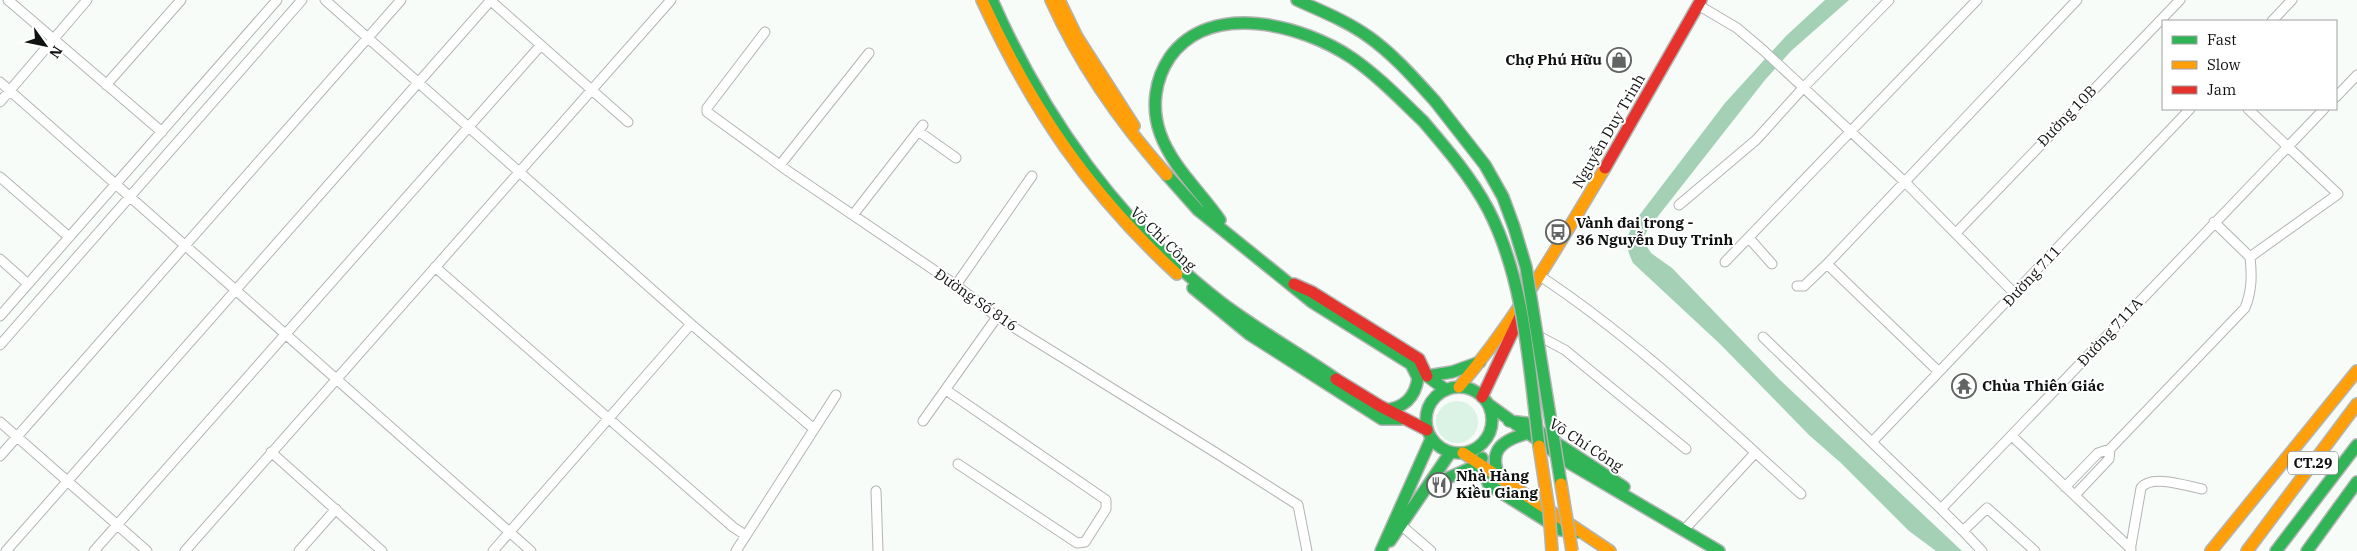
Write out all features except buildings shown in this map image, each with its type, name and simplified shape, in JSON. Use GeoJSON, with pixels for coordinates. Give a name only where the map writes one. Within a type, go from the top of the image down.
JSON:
{"type":"FeatureCollection","features":[{"type":"Feature","properties":{"kind":"main road","name":"Võ Chí Công"},"geometry":{"type":"LineString","coordinates":[[982,0],[1012,63],[1058,142],[1123,222],[1147,247],[1194,284],[1249,334],[1382,420],[1401,419]]}},
{"type":"Feature","properties":{"kind":"main road","name":"Võ Chí Công"},"geometry":{"type":"LineString","coordinates":[[992,0],[1000,20],[1047,109],[1124,210],[1194,284],[1384,410],[1429,435]]}},
{"type":"Feature","properties":{"kind":"main road"},"geometry":{"type":"LineString","coordinates":[[1051,0],[1064,29],[1101,93],[1140,146],[1198,210],[1312,302],[1411,364],[1446,390]]}},
{"type":"Feature","properties":{"kind":"main road"},"geometry":{"type":"LineString","coordinates":[[1059,0],[1077,37],[1112,95],[1142,137],[1225,230]]}},
{"type":"Feature","properties":{"kind":"main road"},"geometry":{"type":"LineString","coordinates":[[1298,0],[1327,13],[1369,37],[1406,70],[1469,142],[1497,187],[1514,224],[1528,277],[1572,551]]}},
{"type":"Feature","properties":{"kind":"main road","name":"Nguyễn Duy Trinh"},"geometry":{"type":"LineString","coordinates":[[1459,387],[1480,362],[1540,276],[1630,126],[1700,3]]}},
{"type":"Feature","properties":{"kind":"main road"},"geometry":{"type":"LineString","coordinates":[[1225,230],[1214,210],[1183,175],[1167,152],[1159,131],[1154,105],[1157,84],[1165,63],[1179,46],[1204,30],[1218,23],[1253,20],[1277,26],[1330,45],[1354,59],[1423,120],[1458,161],[1484,200],[1496,226],[1505,253],[1515,292],[1530,379],[1552,551]]}},
{"type":"Feature","properties":{"kind":"main road","name":"Nguyễn Duy Trinh"},"geometry":{"type":"LineString","coordinates":[[1485,400],[1518,321],[1540,276]]}},
{"type":"Feature","properties":{"kind":"main road"},"geometry":{"type":"LineString","coordinates":[[1289,282],[1312,292],[1419,359],[1428,376],[1427,388],[1421,401],[1412,412],[1401,419]]}},
{"type":"Feature","properties":{"kind":"main road"},"geometry":{"type":"LineString","coordinates":[[1428,376],[1452,372],[1480,362]]}},
{"type":"Feature","properties":{"kind":"main road"},"geometry":{"type":"LineString","coordinates":[[1384,410],[1400,408],[1410,401],[1415,394],[1418,378],[1411,364]]}},
{"type":"Feature","properties":{"kind":"main road"},"geometry":{"type":"LineString","coordinates":[[2211,551],[2357,371]]}},
{"type":"Feature","properties":{"kind":"main road"},"geometry":{"type":"LineString","coordinates":[[1463,454],[1480,446],[1486,439],[1492,422],[1485,400],[1468,388],[1459,387],[1446,390],[1428,406],[1426,414],[1429,435],[1439,448],[1450,453],[1463,454],[1480,464],[1610,551]]}},
{"type":"Feature","properties":{"kind":"main road","name":"Võ Chí Công"},"geometry":{"type":"LineString","coordinates":[[1485,400],[1525,434],[1641,506],[1719,551]]}},
{"type":"Feature","properties":{"kind":"main road","name":"CT.29"},"geometry":{"type":"LineString","coordinates":[[2247,551],[2270,523],[2357,404]]}},
{"type":"Feature","properties":{"kind":"main road","name":"Võ Chí Công"},"geometry":{"type":"LineString","coordinates":[[1509,421],[1526,423],[1625,488],[1641,506]]}},
{"type":"Feature","properties":{"kind":"main road"},"geometry":{"type":"LineString","coordinates":[[1427,487],[1480,464],[1491,441],[1509,421]]}},
{"type":"Feature","properties":{"kind":"main road"},"geometry":{"type":"LineString","coordinates":[[1500,478],[1495,469],[1494,459],[1498,449],[1506,440],[1525,434]]}},
{"type":"Feature","properties":{"kind":"main road"},"geometry":{"type":"LineString","coordinates":[[1382,551],[1429,435]]}},
{"type":"Feature","properties":{"kind":"main road","name":"CT.29"},"geometry":{"type":"LineString","coordinates":[[2276,551],[2357,445]]}},
{"type":"Feature","properties":{"kind":"main road"},"geometry":{"type":"LineString","coordinates":[[1382,551],[1402,526],[1450,453]]}},
{"type":"Feature","properties":{"kind":"main road"},"geometry":{"type":"LineString","coordinates":[[1480,464],[1489,484],[1561,530],[1584,533]]}},
{"type":"Feature","properties":{"kind":"main road"},"geometry":{"type":"LineString","coordinates":[[2307,551],[2357,482]]}},
{"type":"Feature","properties":{"kind":"street"},"geometry":{"type":"LineString","coordinates":[[8,0],[162,132]]}},
{"type":"Feature","properties":{"kind":"street"},"geometry":{"type":"LineString","coordinates":[[0,102],[87,0]]}},
{"type":"Feature","properties":{"kind":"street"},"geometry":{"type":"LineString","coordinates":[[106,84],[182,0]]}},
{"type":"Feature","properties":{"kind":"street"},"geometry":{"type":"LineString","coordinates":[[0,316],[277,0]]}},
{"type":"Feature","properties":{"kind":"street"},"geometry":{"type":"LineString","coordinates":[[0,345],[302,0]]}},
{"type":"Feature","properties":{"kind":"street"},"geometry":{"type":"LineString","coordinates":[[324,0],[691,324],[814,429]]}},
{"type":"Feature","properties":{"kind":"street"},"geometry":{"type":"LineString","coordinates":[[0,456],[401,0]]}},
{"type":"Feature","properties":{"kind":"street"},"geometry":{"type":"LineString","coordinates":[[6,551],[491,0],[628,122]]}},
{"type":"Feature","properties":{"kind":"street"},"geometry":{"type":"LineString","coordinates":[[185,551],[671,0]]}},
{"type":"Feature","properties":{"kind":"street"},"geometry":{"type":"LineString","coordinates":[[1679,205],[1756,140],[1803,88],[1889,0]]}},
{"type":"Feature","properties":{"kind":"street"},"geometry":{"type":"LineString","coordinates":[[1725,262],[1977,0]]}},
{"type":"Feature","properties":{"kind":"street"},"geometry":{"type":"LineString","coordinates":[[1797,286],[1804,286],[1827,264],[1906,183],[2077,0]]}},
{"type":"Feature","properties":{"kind":"street","name":"Đường 10B"},"geometry":{"type":"LineString","coordinates":[[1956,233],[2180,0]]}},
{"type":"Feature","properties":{"kind":"street"},"geometry":{"type":"LineString","coordinates":[[2273,20],[2292,0]]}},
{"type":"Feature","properties":{"kind":"street"},"geometry":{"type":"LineString","coordinates":[[1700,3],[1737,28],[1851,130],[2015,294]]}},
{"type":"Feature","properties":{"kind":"street","name":"Đường Số 816"},"geometry":{"type":"LineString","coordinates":[[765,32],[706,109],[780,165],[956,285],[997,317],[1213,450],[1298,505],[1307,551]]}},
{"type":"Feature","properties":{"kind":"street"},"geometry":{"type":"LineString","coordinates":[[94,551],[541,45]]}},
{"type":"Feature","properties":{"kind":"street"},"geometry":{"type":"LineString","coordinates":[[780,165],[869,53]]}},
{"type":"Feature","properties":{"kind":"street"},"geometry":{"type":"LineString","coordinates":[[2337,96],[2357,75]]}},
{"type":"Feature","properties":{"kind":"street"},"geometry":{"type":"LineString","coordinates":[[0,82],[531,551]]}},
{"type":"Feature","properties":{"kind":"street","name":"Đường 711"},"geometry":{"type":"LineString","coordinates":[[1872,442],[2189,110]]}},
{"type":"Feature","properties":{"kind":"street"},"geometry":{"type":"LineString","coordinates":[[2249,110],[2338,194],[2250,257]]}},
{"type":"Feature","properties":{"kind":"street","name":"Đường 711A"},"geometry":{"type":"LineString","coordinates":[[1942,508],[2323,110]]}},
{"type":"Feature","properties":{"kind":"street"},"geometry":{"type":"LineString","coordinates":[[853,215],[921,128],[956,158]]}},
{"type":"Feature","properties":{"kind":"street"},"geometry":{"type":"LineString","coordinates":[[956,285],[1032,176]]}},
{"type":"Feature","properties":{"kind":"street"},"geometry":{"type":"LineString","coordinates":[[0,177],[69,237]]}},
{"type":"Feature","properties":{"kind":"street"},"geometry":{"type":"LineString","coordinates":[[2065,487],[2098,453],[2110,449],[2245,308],[2250,296],[2252,280],[2250,257],[2214,222]]}},
{"type":"Feature","properties":{"kind":"street"},"geometry":{"type":"LineString","coordinates":[[1749,238],[1772,264]]}},
{"type":"Feature","properties":{"kind":"street"},"geometry":{"type":"LineString","coordinates":[[0,259],[28,284]]}},
{"type":"Feature","properties":{"kind":"street"},"geometry":{"type":"LineString","coordinates":[[1827,264],[1938,371]]}},
{"type":"Feature","properties":{"kind":"street"},"geometry":{"type":"LineString","coordinates":[[435,267],[733,527],[745,535]]}},
{"type":"Feature","properties":{"kind":"street"},"geometry":{"type":"LineString","coordinates":[[1540,276],[1571,297],[1642,352],[1801,494]]}},
{"type":"Feature","properties":{"kind":"street"},"geometry":{"type":"LineString","coordinates":[[923,420],[997,317]]}},
{"type":"Feature","properties":{"kind":"street"},"geometry":{"type":"LineString","coordinates":[[1518,321],[1543,339],[1565,350],[1686,448]]}},
{"type":"Feature","properties":{"kind":"street"},"geometry":{"type":"LineString","coordinates":[[493,551],[691,324]]}},
{"type":"Feature","properties":{"kind":"street"},"geometry":{"type":"LineString","coordinates":[[1763,337],[1942,508],[1982,551]]}},
{"type":"Feature","properties":{"kind":"street"},"geometry":{"type":"LineString","coordinates":[[946,390],[1106,500],[1106,508],[1085,542],[1077,543],[958,464]]}},
{"type":"Feature","properties":{"kind":"street"},"geometry":{"type":"LineString","coordinates":[[736,551],[836,395]]}},
{"type":"Feature","properties":{"kind":"street"},"geometry":{"type":"LineString","coordinates":[[0,422],[147,551]]}},
{"type":"Feature","properties":{"kind":"street"},"geometry":{"type":"LineString","coordinates":[[2012,436],[2130,550]]}},
{"type":"Feature","properties":{"kind":"street"},"geometry":{"type":"LineString","coordinates":[[2075,495],[2109,459],[2110,449]]}},
{"type":"Feature","properties":{"kind":"street"},"geometry":{"type":"LineString","coordinates":[[272,452],[382,551]]}},
{"type":"Feature","properties":{"kind":"street"},"geometry":{"type":"LineString","coordinates":[[1684,530],[1755,453]]}},
{"type":"Feature","properties":{"kind":"street"},"geometry":{"type":"LineString","coordinates":[[2130,550],[2141,488],[2144,484],[2152,481],[2202,489]]}},
{"type":"Feature","properties":{"kind":"street"},"geometry":{"type":"LineString","coordinates":[[876,491],[878,551]]}},
{"type":"Feature","properties":{"kind":"street"},"geometry":{"type":"LineString","coordinates":[[1963,531],[1988,508],[2035,551]]}},
{"type":"Feature","properties":{"kind":"street"},"geometry":{"type":"LineString","coordinates":[[299,551],[336,509]]}},
{"type":"Feature","properties":{"kind":"street"},"geometry":{"type":"LineString","coordinates":[[1402,526],[1431,551]]}},
{"type":"Feature","properties":{"kind":"shaded area"},"geometry":{"type":"Polygon","coordinates":[[[1825,0],[1849,0],[1791,51],[1765,80],[1648,229],[1645,235],[1646,245],[1651,253],[1672,268],[1780,380],[1962,551],[1936,551],[1909,531],[1841,463],[1809,435],[1720,344],[1633,263],[1628,249],[1627,239],[1638,217],[1725,103],[1786,36],[1825,0]]]}},
{"type":"Feature","properties":{"kind":"shaded area"},"geometry":{"type":"Polygon","coordinates":[[[1461,401],[1469,404],[1475,410],[1478,422],[1475,434],[1469,440],[1453,443],[1445,440],[1439,434],[1436,418],[1439,410],[1445,404],[1461,401]]]}},
{"type":"Feature","properties":{"kind":"traffic: fast"},"geometry":{"type":"LineString","coordinates":[[992,0],[1035,86],[1060,127],[1118,204],[1150,239],[1222,303],[1336,379]]}},
{"type":"Feature","properties":{"kind":"traffic: fast"},"geometry":{"type":"LineString","coordinates":[[1297,0],[1361,31],[1395,59],[1435,101]]}},
{"type":"Feature","properties":{"kind":"traffic: fast"},"geometry":{"type":"LineString","coordinates":[[1220,220],[1179,168],[1165,145],[1157,123],[1155,103],[1161,74],[1170,57],[1188,39],[1209,28],[1233,24],[1258,24],[1284,28],[1309,36],[1332,46],[1362,65],[1423,121]]}},
{"type":"Feature","properties":{"kind":"traffic: fast"},"geometry":{"type":"LineString","coordinates":[[1435,101],[1485,165],[1503,197],[1514,227],[1526,267],[1561,484]]}},
{"type":"Feature","properties":{"kind":"traffic: fast"},"geometry":{"type":"LineString","coordinates":[[1423,121],[1466,174],[1488,209],[1500,236],[1510,265],[1524,325],[1539,446]]}},
{"type":"Feature","properties":{"kind":"traffic: fast"},"geometry":{"type":"LineString","coordinates":[[1167,175],[1198,210],[1312,302],[1411,364],[1446,390]]}},
{"type":"Feature","properties":{"kind":"traffic: fast"},"geometry":{"type":"LineString","coordinates":[[1193,288],[1249,334],[1382,419],[1401,419]]}},
{"type":"Feature","properties":{"kind":"traffic: fast"},"geometry":{"type":"LineString","coordinates":[[1427,376],[1452,372],[1480,362]]}},
{"type":"Feature","properties":{"kind":"traffic: fast"},"geometry":{"type":"LineString","coordinates":[[1384,410],[1403,404],[1414,391],[1418,378],[1411,364]]}},
{"type":"Feature","properties":{"kind":"traffic: fast"},"geometry":{"type":"LineString","coordinates":[[1465,387],[1483,396],[1490,407],[1492,420],[1490,433],[1483,444],[1472,451],[1453,453],[1435,444],[1428,433],[1426,414],[1435,396],[1446,389],[1465,387]]}},
{"type":"Feature","properties":{"kind":"traffic: fast"},"geometry":{"type":"LineString","coordinates":[[1488,404],[1571,464],[1719,551]]}},
{"type":"Feature","properties":{"kind":"traffic: fast"},"geometry":{"type":"LineString","coordinates":[[1509,421],[1526,423],[1624,487]]}},
{"type":"Feature","properties":{"kind":"traffic: fast"},"geometry":{"type":"LineString","coordinates":[[1500,478],[1495,461],[1496,454],[1503,444],[1525,434]]}},
{"type":"Feature","properties":{"kind":"traffic: fast"},"geometry":{"type":"LineString","coordinates":[[1381,551],[1431,439]]}},
{"type":"Feature","properties":{"kind":"traffic: fast"},"geometry":{"type":"LineString","coordinates":[[2276,551],[2357,445]]}},
{"type":"Feature","properties":{"kind":"traffic: fast"},"geometry":{"type":"LineString","coordinates":[[1390,541],[1450,453]]}},
{"type":"Feature","properties":{"kind":"traffic: fast"},"geometry":{"type":"LineString","coordinates":[[1427,487],[1480,464],[1482,458]]}},
{"type":"Feature","properties":{"kind":"traffic: fast"},"geometry":{"type":"LineString","coordinates":[[1480,464],[1489,485],[1561,530],[1578,532]]}},
{"type":"Feature","properties":{"kind":"traffic: fast"},"geometry":{"type":"LineString","coordinates":[[2307,551],[2357,482]]}},
{"type":"Feature","properties":{"kind":"traffic: slow"},"geometry":{"type":"LineString","coordinates":[[982,0],[1021,77],[1065,148],[1116,212],[1177,274]]}},
{"type":"Feature","properties":{"kind":"traffic: slow"},"geometry":{"type":"LineString","coordinates":[[1051,0],[1062,24],[1102,92],[1167,175]]}},
{"type":"Feature","properties":{"kind":"traffic: slow"},"geometry":{"type":"LineString","coordinates":[[1059,0],[1077,37],[1134,126]]}},
{"type":"Feature","properties":{"kind":"traffic: slow"},"geometry":{"type":"LineString","coordinates":[[1459,387],[1518,308],[1554,253],[1605,168]]}},
{"type":"Feature","properties":{"kind":"traffic: slow"},"geometry":{"type":"LineString","coordinates":[[2211,551],[2357,371]]}},
{"type":"Feature","properties":{"kind":"traffic: slow"},"geometry":{"type":"LineString","coordinates":[[2247,551],[2357,404]]}},
{"type":"Feature","properties":{"kind":"traffic: slow"},"geometry":{"type":"LineString","coordinates":[[1539,446],[1549,511],[1552,551]]}},
{"type":"Feature","properties":{"kind":"traffic: slow"},"geometry":{"type":"LineString","coordinates":[[1463,453],[1610,551]]}},
{"type":"Feature","properties":{"kind":"traffic: slow"},"geometry":{"type":"LineString","coordinates":[[1561,484],[1572,551]]}},
{"type":"Feature","properties":{"kind":"traffic: jam"},"geometry":{"type":"LineString","coordinates":[[1605,168],[1701,0]]}},
{"type":"Feature","properties":{"kind":"traffic: jam"},"geometry":{"type":"LineString","coordinates":[[1294,284],[1312,292],[1419,359],[1427,376]]}},
{"type":"Feature","properties":{"kind":"traffic: jam"},"geometry":{"type":"LineString","coordinates":[[1482,397],[1522,312]]}},
{"type":"Feature","properties":{"kind":"traffic: jam"},"geometry":{"type":"LineString","coordinates":[[1336,379],[1380,406],[1427,430]]}},
{"type":"Feature","properties":{"kind":"place","name":"Chợ Phú Hữu"},"geometry":{"type":"Point","coordinates":[1619,60]}},
{"type":"Feature","properties":{"kind":"place","name":"Vành đai trong - 36 Nguyễn Duy Trinh"},"geometry":{"type":"Point","coordinates":[1558,232]}},
{"type":"Feature","properties":{"kind":"place","name":"Chùa Thiên Giác"},"geometry":{"type":"Point","coordinates":[1964,386]}},
{"type":"Feature","properties":{"kind":"place","name":"Nhà Hàng Kiều Giang"},"geometry":{"type":"Point","coordinates":[1439,485]}}]}
